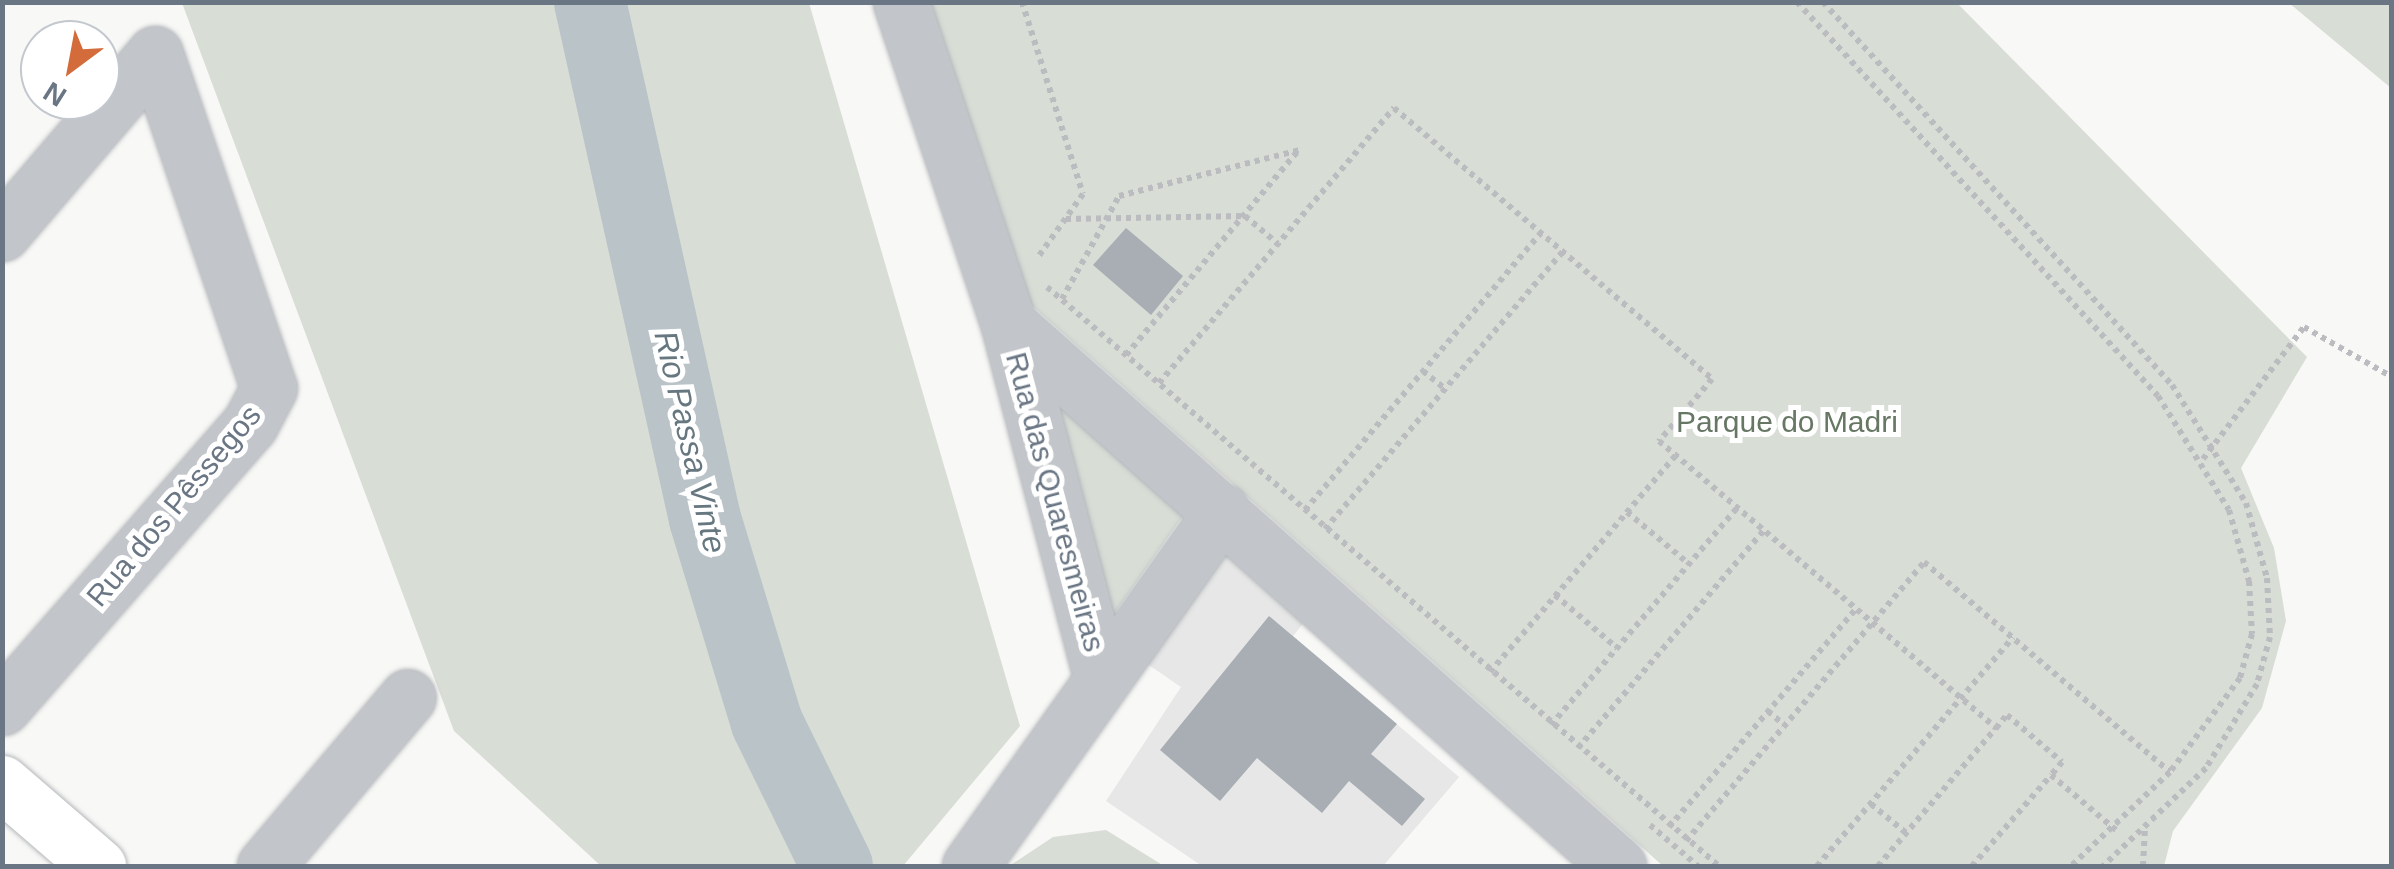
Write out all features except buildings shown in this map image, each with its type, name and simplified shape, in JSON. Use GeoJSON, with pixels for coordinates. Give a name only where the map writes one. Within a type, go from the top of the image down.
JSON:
{"type":"FeatureCollection","features":[{"type":"Feature","properties":{"kind":"main road"},"geometry":{"type":"LineString","coordinates":[[2,783],[98,866]]}},
{"type":"Feature","properties":{"kind":"street","name":"Rua das Quaresmeiras"},"geometry":{"type":"LineString","coordinates":[[901,2],[1018,306],[1102,679]]}},
{"type":"Feature","properties":{"kind":"street","name":"Rua dos Pêssegos"},"geometry":{"type":"LineString","coordinates":[[2,233],[155,54],[269,388],[250,424],[2,708]]}},
{"type":"Feature","properties":{"kind":"street"},"geometry":{"type":"LineString","coordinates":[[1018,306],[1222,512],[1618,866]]}},
{"type":"Feature","properties":{"kind":"street","name":"Rua das Quaresmeiras"},"geometry":{"type":"LineString","coordinates":[[970,866],[1222,512]]}},
{"type":"Feature","properties":{"kind":"street"},"geometry":{"type":"LineString","coordinates":[[265,866],[408,697]]}},
{"type":"Feature","properties":{"kind":"path"},"geometry":{"type":"LineString","coordinates":[[1022,2],[1082,194],[1030,268],[1022,248]]}},
{"type":"Feature","properties":{"kind":"path"},"geometry":{"type":"LineString","coordinates":[[1797,2],[2158,396],[2202,459],[2230,510],[2252,634],[2240,678],[2170,772],[2117,831],[2071,866]]}},
{"type":"Feature","properties":{"kind":"path"},"geometry":{"type":"LineString","coordinates":[[1822,2],[2172,385],[2217,446],[2257,540],[2270,637],[2257,684],[2206,768],[2103,866]]}},
{"type":"Feature","properties":{"kind":"path"},"geometry":{"type":"LineString","coordinates":[[1158,383],[1394,108],[1712,379],[1659,441],[1996,728]]}},
{"type":"Feature","properties":{"kind":"path"},"geometry":{"type":"LineString","coordinates":[[1062,299],[1119,196],[1299,150],[1126,355]]}},
{"type":"Feature","properties":{"kind":"path"},"geometry":{"type":"LineString","coordinates":[[1065,219],[1245,216],[1278,244]]}},
{"type":"Feature","properties":{"kind":"path"},"geometry":{"type":"LineString","coordinates":[[1304,510],[1541,234]]}},
{"type":"Feature","properties":{"kind":"path"},"geometry":{"type":"LineString","coordinates":[[1325,529],[1562,252]]}},
{"type":"Feature","properties":{"kind":"path"},"geometry":{"type":"LineString","coordinates":[[1038,279],[1719,866]]}},
{"type":"Feature","properties":{"kind":"path"},"geometry":{"type":"LineString","coordinates":[[1018,306],[1698,866]]}},
{"type":"Feature","properties":{"kind":"path"},"geometry":{"type":"LineString","coordinates":[[2202,459],[2217,446],[2304,327],[2392,377]]}},
{"type":"Feature","properties":{"kind":"path"},"geometry":{"type":"LineString","coordinates":[[1423,371],[1444,389]]}},
{"type":"Feature","properties":{"kind":"path"},"geometry":{"type":"LineString","coordinates":[[1490,672],[1676,455]]}},
{"type":"Feature","properties":{"kind":"path"},"geometry":{"type":"LineString","coordinates":[[1551,725],[1737,508]]}},
{"type":"Feature","properties":{"kind":"path"},"geometry":{"type":"LineString","coordinates":[[1627,512],[1689,564]]}},
{"type":"Feature","properties":{"kind":"path"},"geometry":{"type":"LineString","coordinates":[[1578,748],[1764,530]]}},
{"type":"Feature","properties":{"kind":"path"},"geometry":{"type":"LineString","coordinates":[[1686,841],[1924,562],[2170,772]]}},
{"type":"Feature","properties":{"kind":"path"},"geometry":{"type":"LineString","coordinates":[[1556,596],[1617,648]]}},
{"type":"Feature","properties":{"kind":"path"},"geometry":{"type":"LineString","coordinates":[[1670,826],[1856,609]]}},
{"type":"Feature","properties":{"kind":"path"},"geometry":{"type":"LineString","coordinates":[[1816,866],[2013,637]]}},
{"type":"Feature","properties":{"kind":"path"},"geometry":{"type":"LineString","coordinates":[[1768,711],[1784,725]]}},
{"type":"Feature","properties":{"kind":"path"},"geometry":{"type":"LineString","coordinates":[[1878,866],[2008,715],[2062,762],[1972,866]]}},
{"type":"Feature","properties":{"kind":"path"},"geometry":{"type":"LineString","coordinates":[[2051,775],[2117,831]]}},
{"type":"Feature","properties":{"kind":"path"},"geometry":{"type":"LineString","coordinates":[[1871,804],[1906,834]]}},
{"type":"Feature","properties":{"kind":"path"},"geometry":{"type":"LineString","coordinates":[[2143,866],[2145,826]]}},
{"type":"Feature","properties":{"kind":"shaded area"},"geometry":{"type":"Polygon","coordinates":[[[1237,552],[1315,609],[1293,636],[1459,777],[1383,866],[1202,866],[1106,801],[1181,687],[1140,659],[1217,555],[1237,552]]]}},
{"type":"Feature","properties":{"kind":"green space"},"geometry":{"type":"Polygon","coordinates":[[[182,3],[809,3],[1020,726],[903,866],[601,866],[454,731],[182,3]]]}},
{"type":"Feature","properties":{"kind":"green space","name":"Parque do Madri"},"geometry":{"type":"Polygon","coordinates":[[[915,3],[1957,3],[2307,357],[2241,468],[2274,548],[2286,621],[2262,708],[2173,831],[2164,866],[1663,866],[1020,295],[915,3]]]}},
{"type":"Feature","properties":{"kind":"green space"},"geometry":{"type":"Polygon","coordinates":[[[2289,3],[2391,3],[2391,88],[2289,3]]]}},
{"type":"Feature","properties":{"kind":"green space"},"geometry":{"type":"Polygon","coordinates":[[[1052,383],[1192,503],[1112,617],[1052,383]]]}},
{"type":"Feature","properties":{"kind":"green space"},"geometry":{"type":"Polygon","coordinates":[[[1106,830],[1164,866],[1009,866],[1053,837],[1106,830]]]}},
{"type":"Feature","properties":{"kind":"waterway","name":"Rio Passa Vinte"},"geometry":{"type":"LineString","coordinates":[[590,2],[705,519],[767,723],[837,866]]}}]}
